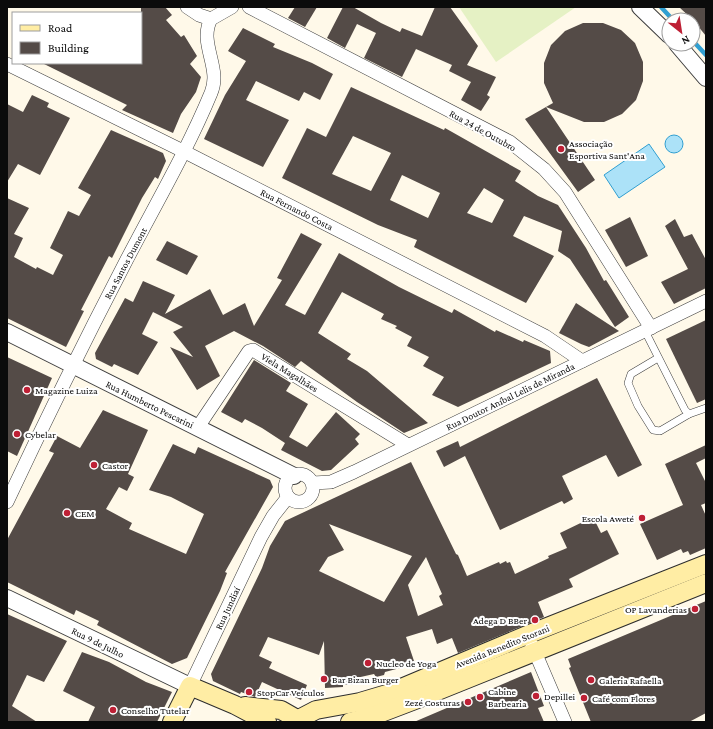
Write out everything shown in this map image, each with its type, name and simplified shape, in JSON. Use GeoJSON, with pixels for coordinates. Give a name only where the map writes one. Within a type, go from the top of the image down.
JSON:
{"type":"FeatureCollection","features":[{"type":"Feature","properties":{"kind":"main road","name":"Avenida Benedito Storani"},"geometry":{"type":"LineString","coordinates":[[235,705],[281,710],[298,722],[316,710],[360,702],[387,694],[527,635],[706,564]]}},
{"type":"Feature","properties":{"kind":"main road","name":"Avenida Benedito Storani"},"geometry":{"type":"LineString","coordinates":[[350,722],[373,716],[536,652],[706,582]]}},
{"type":"Feature","properties":{"kind":"main road","name":"Avenida Benedito Storani"},"geometry":{"type":"LineString","coordinates":[[190,686],[235,705],[267,722]]}},
{"type":"Feature","properties":{"kind":"main road","name":"Rua Jundiaí"},"geometry":{"type":"LineString","coordinates":[[172,722],[190,686]]}},
{"type":"Feature","properties":{"kind":"street"},"geometry":{"type":"LineString","coordinates":[[187,7],[199,15],[211,19],[232,7]]}},
{"type":"Feature","properties":{"kind":"street","name":"Rua 24 de Outubro"},"geometry":{"type":"LineString","coordinates":[[249,7],[510,142],[544,169],[565,192],[648,329]]}},
{"type":"Feature","properties":{"kind":"street"},"geometry":{"type":"LineString","coordinates":[[640,7],[661,27]]}},
{"type":"Feature","properties":{"kind":"street","name":"Rua Santos Dumont"},"geometry":{"type":"LineString","coordinates":[[7,502],[72,364],[183,151],[212,91],[215,78],[206,39],[206,31],[211,19]]}},
{"type":"Feature","properties":{"kind":"street"},"geometry":{"type":"LineString","coordinates":[[684,52],[706,78]]}},
{"type":"Feature","properties":{"kind":"street","name":"Rua Fernando Costa"},"geometry":{"type":"LineString","coordinates":[[7,64],[183,151],[544,336],[582,361]]}},
{"type":"Feature","properties":{"kind":"street","name":"Rua Doutor Aníbal Lelis de Miranda"},"geometry":{"type":"LineString","coordinates":[[312,483],[330,482],[706,301]]}},
{"type":"Feature","properties":{"kind":"street","name":"Rua Humberto Pescarini"},"geometry":{"type":"LineString","coordinates":[[7,332],[294,476]]}},
{"type":"Feature","properties":{"kind":"street","name":"Viela Magalhães"},"geometry":{"type":"LineString","coordinates":[[198,427],[249,351],[253,350],[408,445]]}},
{"type":"Feature","properties":{"kind":"street"},"geometry":{"type":"LineString","coordinates":[[303,475],[310,479],[312,483],[313,492],[304,501],[295,502],[288,497],[286,485],[294,476],[303,475]]}},
{"type":"Feature","properties":{"kind":"street","name":"Rua Jundiaí"},"geometry":{"type":"LineString","coordinates":[[190,686],[261,536],[273,516],[288,497]]}},
{"type":"Feature","properties":{"kind":"street","name":"Rua 9 de Julho"},"geometry":{"type":"LineString","coordinates":[[7,598],[190,686]]}},
{"type":"Feature","properties":{"kind":"street"},"geometry":{"type":"LineString","coordinates":[[527,635],[536,652],[565,722]]}},
{"type":"Feature","properties":{"kind":"lane"},"geometry":{"type":"LineString","coordinates":[[648,329],[658,358],[684,410],[689,414]]}},
{"type":"Feature","properties":{"kind":"lane"},"geometry":{"type":"LineString","coordinates":[[658,358],[631,374],[628,382],[638,406],[653,430],[660,431],[689,414],[706,408]]}},
{"type":"Feature","properties":{"kind":"green space"},"geometry":{"type":"Polygon","coordinates":[[[459,7],[576,7],[496,62],[459,7]]]}},
{"type":"Feature","properties":{"kind":"water"},"geometry":{"type":"Polygon","coordinates":[[[674,135],[680,138],[683,144],[680,150],[674,153],[668,150],[665,144],[668,138],[674,135]]]}},
{"type":"Feature","properties":{"kind":"water"},"geometry":{"type":"Polygon","coordinates":[[[649,144],[665,167],[619,198],[604,175],[649,144]]]}},
{"type":"Feature","properties":{"kind":"building"},"geometry":{"type":"Polygon","coordinates":[[[141,7],[165,7],[172,15],[166,20],[181,37],[184,35],[197,56],[190,64],[201,77],[196,92],[181,114],[173,133],[122,110],[127,105],[44,64],[142,64],[141,7]]]}},
{"type":"Feature","properties":{"kind":"building"},"geometry":{"type":"Polygon","coordinates":[[[295,7],[317,7],[305,27],[288,18],[295,7]]]}},
{"type":"Feature","properties":{"kind":"building"},"geometry":{"type":"Polygon","coordinates":[[[343,7],[353,7],[400,32],[402,28],[422,36],[435,7],[450,7],[478,46],[467,65],[496,77],[487,95],[490,97],[481,111],[461,100],[471,82],[449,71],[452,65],[416,49],[402,77],[364,58],[376,33],[357,24],[345,48],[327,38],[343,7]]]}},
{"type":"Feature","properties":{"kind":"building"},"geometry":{"type":"Polygon","coordinates":[[[679,7],[706,7],[706,36],[701,30],[701,12],[684,12],[679,7]]]}},
{"type":"Feature","properties":{"kind":"building"},"geometry":{"type":"Polygon","coordinates":[[[583,23],[603,23],[621,30],[635,43],[643,62],[643,81],[636,100],[622,114],[604,122],[584,122],[546,107],[553,103],[544,83],[544,63],[551,45],[565,31],[583,23]]]}},
{"type":"Feature","properties":{"kind":"building"},"geometry":{"type":"Polygon","coordinates":[[[243,28],[275,44],[273,47],[312,63],[333,74],[320,100],[304,92],[299,101],[256,81],[246,100],[289,120],[263,167],[204,139],[225,95],[246,61],[228,51],[243,28]]]}},
{"type":"Feature","properties":{"kind":"building"},"geometry":{"type":"Polygon","coordinates":[[[351,87],[444,130],[445,128],[521,171],[515,181],[538,196],[558,205],[586,248],[604,281],[606,280],[629,317],[615,327],[570,259],[558,251],[562,231],[524,216],[513,236],[554,256],[526,303],[414,247],[417,240],[378,225],[282,178],[307,128],[326,137],[351,87]],[[353,136],[332,174],[371,191],[391,153],[353,136]],[[402,175],[390,200],[428,218],[440,193],[402,175]],[[484,188],[467,213],[492,223],[504,200],[484,188]]]}},
{"type":"Feature","properties":{"kind":"building"},"geometry":{"type":"Polygon","coordinates":[[[32,95],[49,103],[47,107],[70,118],[40,175],[18,164],[7,182],[7,104],[23,112],[32,95]]]}},
{"type":"Feature","properties":{"kind":"building","name":"Associação Esportiva Sant'Ana"},"geometry":{"type":"Polygon","coordinates":[[[546,107],[595,180],[578,192],[525,119],[546,107]]]}},
{"type":"Feature","properties":{"kind":"building"},"geometry":{"type":"Polygon","coordinates":[[[111,130],[163,153],[166,161],[158,179],[155,177],[142,198],[112,258],[109,256],[81,310],[84,311],[66,347],[7,318],[7,198],[29,208],[14,234],[23,238],[14,257],[36,269],[37,267],[53,275],[63,255],[50,248],[68,211],[79,216],[91,195],[78,188],[111,130]]]}},
{"type":"Feature","properties":{"kind":"building"},"geometry":{"type":"Polygon","coordinates":[[[630,217],[648,256],[626,267],[605,230],[630,217]]]}},
{"type":"Feature","properties":{"kind":"building"},"geometry":{"type":"Polygon","coordinates":[[[675,219],[684,237],[692,234],[706,260],[706,288],[674,304],[661,282],[688,269],[665,226],[675,219]]]}},
{"type":"Feature","properties":{"kind":"building"},"geometry":{"type":"Polygon","coordinates":[[[301,233],[322,244],[285,305],[305,315],[339,253],[399,287],[452,313],[454,309],[495,332],[496,330],[523,342],[524,340],[550,351],[551,363],[458,407],[432,395],[444,377],[423,366],[429,357],[407,346],[412,337],[395,328],[397,326],[381,319],[384,314],[342,292],[318,333],[351,354],[347,359],[367,371],[428,423],[404,433],[357,402],[301,361],[295,367],[263,346],[234,331],[205,346],[220,376],[197,390],[170,347],[193,357],[173,332],[183,327],[153,312],[142,334],[158,342],[138,375],[114,364],[112,367],[96,359],[95,353],[125,298],[133,302],[143,281],[175,295],[165,314],[210,289],[223,315],[245,303],[254,326],[282,280],[277,278],[301,233]]]}},
{"type":"Feature","properties":{"kind":"building"},"geometry":{"type":"Polygon","coordinates":[[[167,241],[198,256],[187,275],[156,260],[167,241]]]}},
{"type":"Feature","properties":{"kind":"building"},"geometry":{"type":"Polygon","coordinates":[[[576,303],[619,331],[589,347],[559,333],[576,303]]]}},
{"type":"Feature","properties":{"kind":"building"},"geometry":{"type":"Polygon","coordinates":[[[706,320],[706,399],[697,403],[666,339],[706,320]]]}},
{"type":"Feature","properties":{"kind":"building","name":"Magazine Luiza"},"geometry":{"type":"Polygon","coordinates":[[[7,357],[52,378],[17,456],[7,451],[7,357]]]}},
{"type":"Feature","properties":{"kind":"building"},"geometry":{"type":"Polygon","coordinates":[[[254,360],[291,383],[286,391],[308,404],[289,437],[307,447],[336,412],[360,434],[355,439],[359,444],[331,470],[322,471],[281,450],[285,443],[262,428],[245,419],[242,423],[221,412],[254,360]]]}},
{"type":"Feature","properties":{"kind":"building"},"geometry":{"type":"Polygon","coordinates":[[[597,378],[642,465],[618,477],[606,455],[562,476],[573,499],[564,504],[562,501],[500,530],[465,456],[444,467],[436,451],[458,441],[460,447],[597,378]]]}},
{"type":"Feature","properties":{"kind":"building"},"geometry":{"type":"Polygon","coordinates":[[[103,410],[148,430],[128,474],[134,477],[127,491],[119,487],[106,509],[132,523],[129,529],[186,554],[204,514],[171,497],[149,490],[173,444],[195,454],[198,447],[270,480],[273,487],[225,572],[227,573],[220,591],[187,658],[172,664],[97,625],[99,621],[76,610],[74,615],[7,582],[7,540],[54,453],[49,451],[57,436],[80,448],[103,410]]]}},
{"type":"Feature","properties":{"kind":"building"},"geometry":{"type":"Polygon","coordinates":[[[706,445],[706,458],[696,463],[706,483],[706,503],[701,505],[706,516],[706,548],[690,555],[688,551],[683,553],[681,549],[657,560],[640,524],[683,505],[665,464],[706,445]]]}},
{"type":"Feature","properties":{"kind":"building"},"geometry":{"type":"Polygon","coordinates":[[[411,462],[467,576],[499,562],[500,564],[506,561],[507,563],[510,562],[515,574],[549,558],[548,556],[567,548],[560,533],[593,517],[601,533],[607,530],[619,554],[569,579],[573,587],[538,602],[544,617],[458,653],[452,638],[437,644],[432,629],[406,637],[415,664],[385,672],[384,675],[376,677],[374,674],[356,678],[356,684],[343,685],[343,687],[325,688],[324,641],[319,655],[268,637],[259,656],[272,662],[269,668],[307,685],[301,700],[262,682],[255,697],[241,692],[240,694],[213,681],[211,674],[262,568],[270,546],[285,521],[411,462]],[[329,524],[344,550],[328,557],[319,571],[384,602],[412,556],[329,524]],[[426,557],[408,585],[418,616],[443,605],[439,596],[442,594],[426,557]]]}},
{"type":"Feature","properties":{"kind":"building"},"geometry":{"type":"Polygon","coordinates":[[[706,601],[706,713],[689,722],[591,722],[569,668],[571,667],[568,659],[706,601]]]}},
{"type":"Feature","properties":{"kind":"building"},"geometry":{"type":"Polygon","coordinates":[[[7,614],[67,641],[44,682],[27,675],[12,706],[37,722],[7,722],[7,614]]]}},
{"type":"Feature","properties":{"kind":"building"},"geometry":{"type":"Polygon","coordinates":[[[82,652],[109,662],[146,682],[172,692],[157,722],[88,722],[95,707],[63,691],[82,652]]]}},
{"type":"Feature","properties":{"kind":"building"},"geometry":{"type":"Polygon","coordinates":[[[531,672],[544,706],[538,708],[544,722],[414,722],[531,672]]]}},
{"type":"Feature","properties":{"kind":"waterway"},"geometry":{"type":"LineString","coordinates":[[661,7],[666,12]]}},
{"type":"Feature","properties":{"kind":"waterway"},"geometry":{"type":"LineString","coordinates":[[701,50],[706,55]]}},
{"type":"Feature","properties":{"kind":"place","name":"Associação Esportiva Sant'Ana"},"geometry":{"type":"Point","coordinates":[561,149]}},
{"type":"Feature","properties":{"kind":"place","name":"Magazine Luiza"},"geometry":{"type":"Point","coordinates":[27,390]}},
{"type":"Feature","properties":{"kind":"place","name":"Cybelar"},"geometry":{"type":"Point","coordinates":[17,434]}},
{"type":"Feature","properties":{"kind":"place","name":"Castor"},"geometry":{"type":"Point","coordinates":[94,465]}},
{"type":"Feature","properties":{"kind":"place","name":"CEM"},"geometry":{"type":"Point","coordinates":[67,513]}},
{"type":"Feature","properties":{"kind":"place","name":"Escola Aweté"},"geometry":{"type":"Point","coordinates":[642,518]}},
{"type":"Feature","properties":{"kind":"place","name":"OP Lavanderias"},"geometry":{"type":"Point","coordinates":[695,609]}},
{"type":"Feature","properties":{"kind":"place","name":"Adega D BBer"},"geometry":{"type":"Point","coordinates":[535,620]}},
{"type":"Feature","properties":{"kind":"place","name":"Nucleo de Yoga"},"geometry":{"type":"Point","coordinates":[368,663]}},
{"type":"Feature","properties":{"kind":"place","name":"Bar Bizan Burger"},"geometry":{"type":"Point","coordinates":[324,679]}},
{"type":"Feature","properties":{"kind":"place","name":"Galeria Rafaella"},"geometry":{"type":"Point","coordinates":[591,680]}},
{"type":"Feature","properties":{"kind":"place","name":"StopCar Veículos"},"geometry":{"type":"Point","coordinates":[249,692]}},
{"type":"Feature","properties":{"kind":"place","name":"Depillei"},"geometry":{"type":"Point","coordinates":[536,696]}},
{"type":"Feature","properties":{"kind":"place","name":"Cabine Barbearia"},"geometry":{"type":"Point","coordinates":[480,697]}},
{"type":"Feature","properties":{"kind":"place","name":"Café com Flores"},"geometry":{"type":"Point","coordinates":[584,698]}},
{"type":"Feature","properties":{"kind":"place","name":"Zezé Costuras"},"geometry":{"type":"Point","coordinates":[468,702]}},
{"type":"Feature","properties":{"kind":"place","name":"Conselho Tutelar"},"geometry":{"type":"Point","coordinates":[113,710]}}]}
